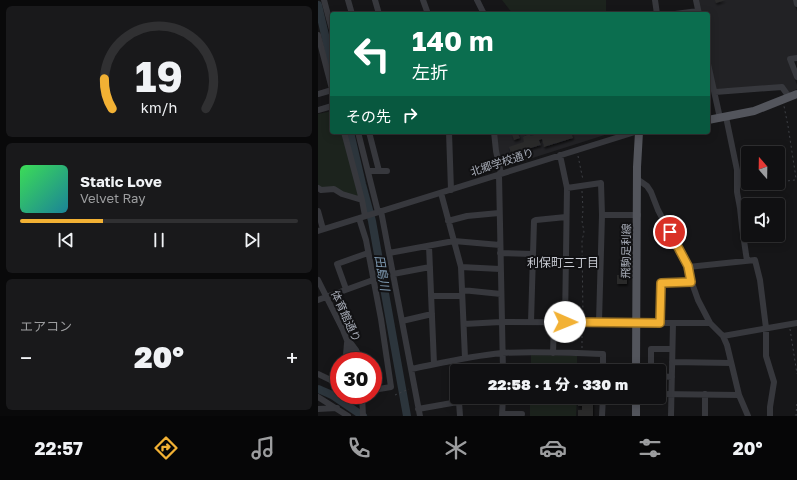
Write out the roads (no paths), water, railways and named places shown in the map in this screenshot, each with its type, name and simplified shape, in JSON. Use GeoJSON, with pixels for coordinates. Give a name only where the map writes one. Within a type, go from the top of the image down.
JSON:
{"type":"FeatureCollection","features":[{"type":"Feature","properties":{"kind":"main road"},"geometry":{"type":"LineString","coordinates":[[710,120],[754,111],[797,94]]}},
{"type":"Feature","properties":{"kind":"main road","name":"飛駒足利線"},"geometry":{"type":"LineString","coordinates":[[636,364],[637,179],[639,134]]}},
{"type":"Feature","properties":{"kind":"main road"},"geometry":{"type":"LineString","coordinates":[[636,404],[636,416]]}},
{"type":"Feature","properties":{"kind":"street"},"geometry":{"type":"LineString","coordinates":[[325,0],[330,21]]}},
{"type":"Feature","properties":{"kind":"street"},"geometry":{"type":"LineString","coordinates":[[348,0],[351,12]]}},
{"type":"Feature","properties":{"kind":"street"},"geometry":{"type":"LineString","coordinates":[[375,0],[378,12]]}},
{"type":"Feature","properties":{"kind":"street"},"geometry":{"type":"LineString","coordinates":[[423,0],[427,12]]}},
{"type":"Feature","properties":{"kind":"street"},"geometry":{"type":"LineString","coordinates":[[477,0],[483,12]]}},
{"type":"Feature","properties":{"kind":"street"},"geometry":{"type":"LineString","coordinates":[[655,0],[657,12]]}},
{"type":"Feature","properties":{"kind":"street"},"geometry":{"type":"LineString","coordinates":[[696,0],[698,12]]}},
{"type":"Feature","properties":{"kind":"street"},"geometry":{"type":"LineString","coordinates":[[796,0],[797,4]]}},
{"type":"Feature","properties":{"kind":"street"},"geometry":{"type":"LineString","coordinates":[[318,35],[330,82]]}},
{"type":"Feature","properties":{"kind":"street"},"geometry":{"type":"LineString","coordinates":[[797,58],[790,59],[797,77]]}},
{"type":"Feature","properties":{"kind":"street"},"geometry":{"type":"LineString","coordinates":[[710,74],[714,92],[736,164],[737,190],[747,261]]}},
{"type":"Feature","properties":{"kind":"street"},"geometry":{"type":"LineString","coordinates":[[714,92],[782,88],[785,99]]}},
{"type":"Feature","properties":{"kind":"street"},"geometry":{"type":"LineString","coordinates":[[318,94],[330,91]]}},
{"type":"Feature","properties":{"kind":"street"},"geometry":{"type":"LineString","coordinates":[[318,110],[330,107]]}},
{"type":"Feature","properties":{"kind":"street"},"geometry":{"type":"LineString","coordinates":[[345,134],[362,200],[368,253],[374,280],[391,387],[382,388]]}},
{"type":"Feature","properties":{"kind":"street"},"geometry":{"type":"LineString","coordinates":[[359,134],[389,253],[420,416]]}},
{"type":"Feature","properties":{"kind":"street"},"geometry":{"type":"LineString","coordinates":[[370,134],[379,171]]}},
{"type":"Feature","properties":{"kind":"street"},"geometry":{"type":"LineString","coordinates":[[449,134],[451,190]]}},
{"type":"Feature","properties":{"kind":"street"},"geometry":{"type":"LineString","coordinates":[[494,134],[500,175],[499,213],[503,364]]}},
{"type":"Feature","properties":{"kind":"street","name":"北郷学校通り"},"geometry":{"type":"LineString","coordinates":[[363,217],[628,134]]}},
{"type":"Feature","properties":{"kind":"street"},"geometry":{"type":"LineString","coordinates":[[560,155],[566,188],[565,322]]}},
{"type":"Feature","properties":{"kind":"street"},"geometry":{"type":"LineString","coordinates":[[368,171],[387,171]]}},
{"type":"Feature","properties":{"kind":"street"},"geometry":{"type":"LineString","coordinates":[[637,179],[647,186],[688,266],[691,282],[698,300],[710,323],[723,336],[727,345],[739,395],[748,416]]}},
{"type":"Feature","properties":{"kind":"street"},"geometry":{"type":"LineString","coordinates":[[566,188],[582,187],[601,183],[602,215],[599,322]]}},
{"type":"Feature","properties":{"kind":"street"},"geometry":{"type":"LineString","coordinates":[[318,188],[321,190],[334,189],[342,194],[362,200]]}},
{"type":"Feature","properties":{"kind":"street"},"geometry":{"type":"LineString","coordinates":[[441,193],[461,267],[465,358]]}},
{"type":"Feature","properties":{"kind":"street"},"geometry":{"type":"LineString","coordinates":[[318,211],[320,230],[363,217]]}},
{"type":"Feature","properties":{"kind":"street"},"geometry":{"type":"LineString","coordinates":[[448,221],[467,216],[499,213]]}},
{"type":"Feature","properties":{"kind":"street"},"geometry":{"type":"LineString","coordinates":[[602,215],[638,215]]}},
{"type":"Feature","properties":{"kind":"street"},"geometry":{"type":"LineString","coordinates":[[531,322],[534,222],[536,220],[566,217]]}},
{"type":"Feature","properties":{"kind":"street"},"geometry":{"type":"LineString","coordinates":[[389,253],[454,241],[500,245]]}},
{"type":"Feature","properties":{"kind":"street"},"geometry":{"type":"LineString","coordinates":[[429,246],[434,364]]}},
{"type":"Feature","properties":{"kind":"street"},"geometry":{"type":"LineString","coordinates":[[346,290],[337,264],[368,253]]}},
{"type":"Feature","properties":{"kind":"street"},"geometry":{"type":"LineString","coordinates":[[500,253],[532,254]]}},
{"type":"Feature","properties":{"kind":"street"},"geometry":{"type":"LineString","coordinates":[[688,266],[755,260],[760,280],[766,328],[766,356],[774,382],[770,416]]}},
{"type":"Feature","properties":{"kind":"street"},"geometry":{"type":"LineString","coordinates":[[393,274],[430,267]]}},
{"type":"Feature","properties":{"kind":"street"},"geometry":{"type":"LineString","coordinates":[[461,267],[500,269]]}},
{"type":"Feature","properties":{"kind":"street","name":"体育館通り"},"geometry":{"type":"LineString","coordinates":[[318,280],[327,296],[352,352]]}},
{"type":"Feature","properties":{"kind":"street"},"geometry":{"type":"LineString","coordinates":[[318,300],[374,280]]}},
{"type":"Feature","properties":{"kind":"street"},"geometry":{"type":"LineString","coordinates":[[660,323],[661,283],[691,282]]}},
{"type":"Feature","properties":{"kind":"street"},"geometry":{"type":"LineString","coordinates":[[431,296],[462,293],[501,294]]}},
{"type":"Feature","properties":{"kind":"street"},"geometry":{"type":"LineString","coordinates":[[402,321],[432,314]]}},
{"type":"Feature","properties":{"kind":"street"},"geometry":{"type":"LineString","coordinates":[[464,324],[501,322],[710,323]]}},
{"type":"Feature","properties":{"kind":"street"},"geometry":{"type":"LineString","coordinates":[[553,353],[554,322]]}},
{"type":"Feature","properties":{"kind":"street"},"geometry":{"type":"LineString","coordinates":[[671,416],[673,323]]}},
{"type":"Feature","properties":{"kind":"street"},"geometry":{"type":"LineString","coordinates":[[723,336],[797,323]]}},
{"type":"Feature","properties":{"kind":"street"},"geometry":{"type":"LineString","coordinates":[[346,337],[346,352]]}},
{"type":"Feature","properties":{"kind":"street"},"geometry":{"type":"LineString","coordinates":[[346,337],[357,352]]}},
{"type":"Feature","properties":{"kind":"street"},"geometry":{"type":"LineString","coordinates":[[651,364],[651,349],[672,349]]}},
{"type":"Feature","properties":{"kind":"street"},"geometry":{"type":"LineString","coordinates":[[411,369],[465,358],[502,353],[603,354],[603,364]]}},
{"type":"Feature","properties":{"kind":"street"},"geometry":{"type":"LineString","coordinates":[[672,362],[731,363]]}},
{"type":"Feature","properties":{"kind":"street"},"geometry":{"type":"LineString","coordinates":[[318,374],[330,380]]}},
{"type":"Feature","properties":{"kind":"street"},"geometry":{"type":"LineString","coordinates":[[666,377],[672,377]]}},
{"type":"Feature","properties":{"kind":"street"},"geometry":{"type":"LineString","coordinates":[[666,394],[739,395]]}},
{"type":"Feature","properties":{"kind":"street"},"geometry":{"type":"LineString","coordinates":[[705,394],[705,416]]}},
{"type":"Feature","properties":{"kind":"street"},"geometry":{"type":"LineString","coordinates":[[318,397],[348,416]]}},
{"type":"Feature","properties":{"kind":"street"},"geometry":{"type":"LineString","coordinates":[[363,404],[363,416]]}},
{"type":"Feature","properties":{"kind":"street"},"geometry":{"type":"LineString","coordinates":[[418,409],[450,404]]}},
{"type":"Feature","properties":{"kind":"street"},"geometry":{"type":"LineString","coordinates":[[459,404],[460,416]]}},
{"type":"Feature","properties":{"kind":"street"},"geometry":{"type":"LineString","coordinates":[[503,404],[502,415],[522,414]]}},
{"type":"Feature","properties":{"kind":"street"},"geometry":{"type":"LineString","coordinates":[[602,416],[603,404]]}},
{"type":"Feature","properties":{"kind":"street"},"geometry":{"type":"LineString","coordinates":[[324,416],[320,409],[337,408]]}},
{"type":"Feature","properties":{"kind":"waterway","name":"田島川"},"geometry":{"type":"LineString","coordinates":[[318,5],[330,56]]}},
{"type":"Feature","properties":{"kind":"waterway","name":"田島川"},"geometry":{"type":"LineString","coordinates":[[350,134],[372,221],[407,416]]}},
{"type":"Feature","properties":{"kind":"waterway"},"geometry":{"type":"LineString","coordinates":[[318,389],[332,395],[363,416]]}},
{"type":"Feature","properties":{"kind":"district","name":"利保町三丁目"},"geometry":{"type":"Point","coordinates":[563,263]}}]}
